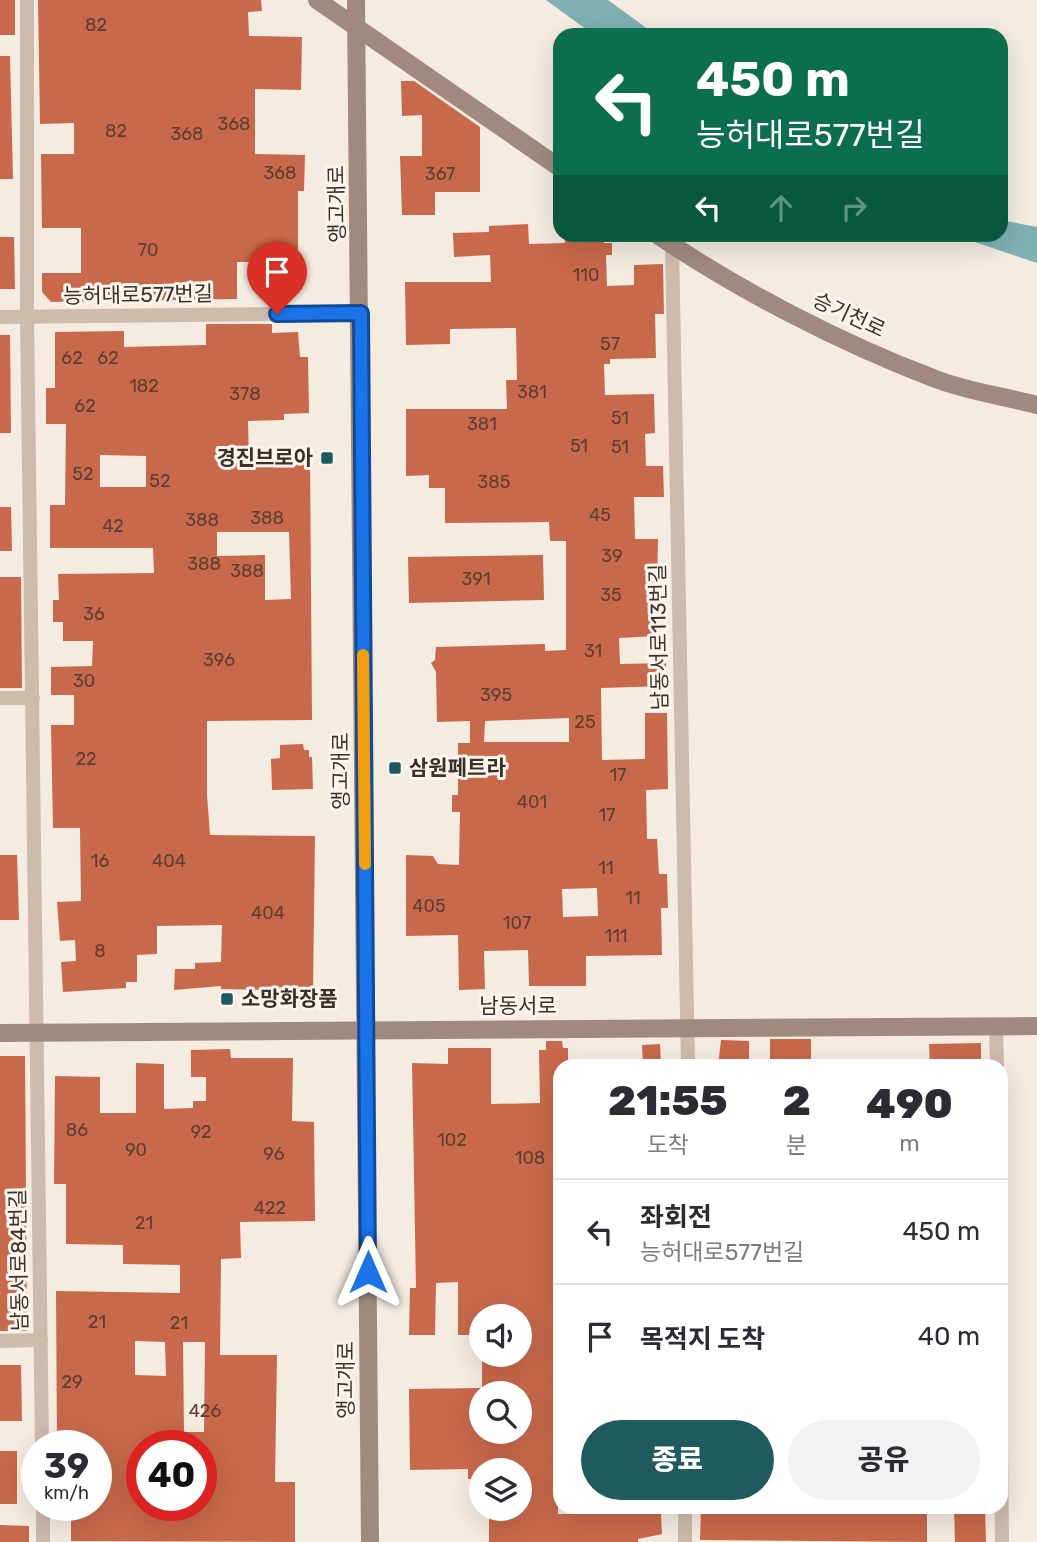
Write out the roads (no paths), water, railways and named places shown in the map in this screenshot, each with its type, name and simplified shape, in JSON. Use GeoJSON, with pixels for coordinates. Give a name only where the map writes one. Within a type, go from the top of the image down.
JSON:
{"type":"FeatureCollection","features":[{"type":"Feature","properties":{"kind":"street","name":"남동서로84번길"},"geometry":{"type":"LineString","coordinates":[[27,0],[27,317],[42,1430]]}},
{"type":"Feature","properties":{"kind":"street"},"geometry":{"type":"LineString","coordinates":[[317,0],[553,164]]}},
{"type":"Feature","properties":{"kind":"street","name":"앵고개로"},"geometry":{"type":"LineString","coordinates":[[356,0],[361,313],[370,1542]]}},
{"type":"Feature","properties":{"kind":"street","name":"승기천로"},"geometry":{"type":"LineString","coordinates":[[667,242],[799,317],[934,379],[1037,405]]}},
{"type":"Feature","properties":{"kind":"street","name":"남동서로113번길"},"geometry":{"type":"LineString","coordinates":[[672,246],[688,1059]]}},
{"type":"Feature","properties":{"kind":"street","name":"능허대로577번길"},"geometry":{"type":"LineString","coordinates":[[0,317],[361,313]]}},
{"type":"Feature","properties":{"kind":"street"},"geometry":{"type":"LineString","coordinates":[[0,698],[33,698]]}},
{"type":"Feature","properties":{"kind":"street"},"geometry":{"type":"LineString","coordinates":[[996,1026],[997,1059]]}},
{"type":"Feature","properties":{"kind":"street","name":"남동서로"},"geometry":{"type":"LineString","coordinates":[[0,1033],[1037,1026]]}},
{"type":"Feature","properties":{"kind":"street"},"geometry":{"type":"LineString","coordinates":[[0,1341],[41,1340]]}},
{"type":"Feature","properties":{"kind":"street"},"geometry":{"type":"LineString","coordinates":[[685,1514],[685,1542]]}},
{"type":"Feature","properties":{"kind":"street"},"geometry":{"type":"LineString","coordinates":[[1002,1514],[1002,1542]]}},
{"type":"Feature","properties":{"kind":"street"},"geometry":{"type":"LineString","coordinates":[[43,1521],[43,1542]]}},
{"type":"Feature","properties":{"kind":"water"},"geometry":{"type":"Polygon","coordinates":[[[546,0],[608,0],[646,28],[584,28],[546,0]]]}},
{"type":"Feature","properties":{"kind":"water"},"geometry":{"type":"Polygon","coordinates":[[[1008,221],[1037,227],[1037,263],[975,242],[1008,242],[1008,221]]]}},
{"type":"Feature","properties":{"kind":"place","name":"경진브로아"},"geometry":{"type":"Point","coordinates":[327,458]}},
{"type":"Feature","properties":{"kind":"place","name":"삼원페트라"},"geometry":{"type":"Point","coordinates":[395,768]}},
{"type":"Feature","properties":{"kind":"place","name":"소망화장품"},"geometry":{"type":"Point","coordinates":[227,999]}}]}
